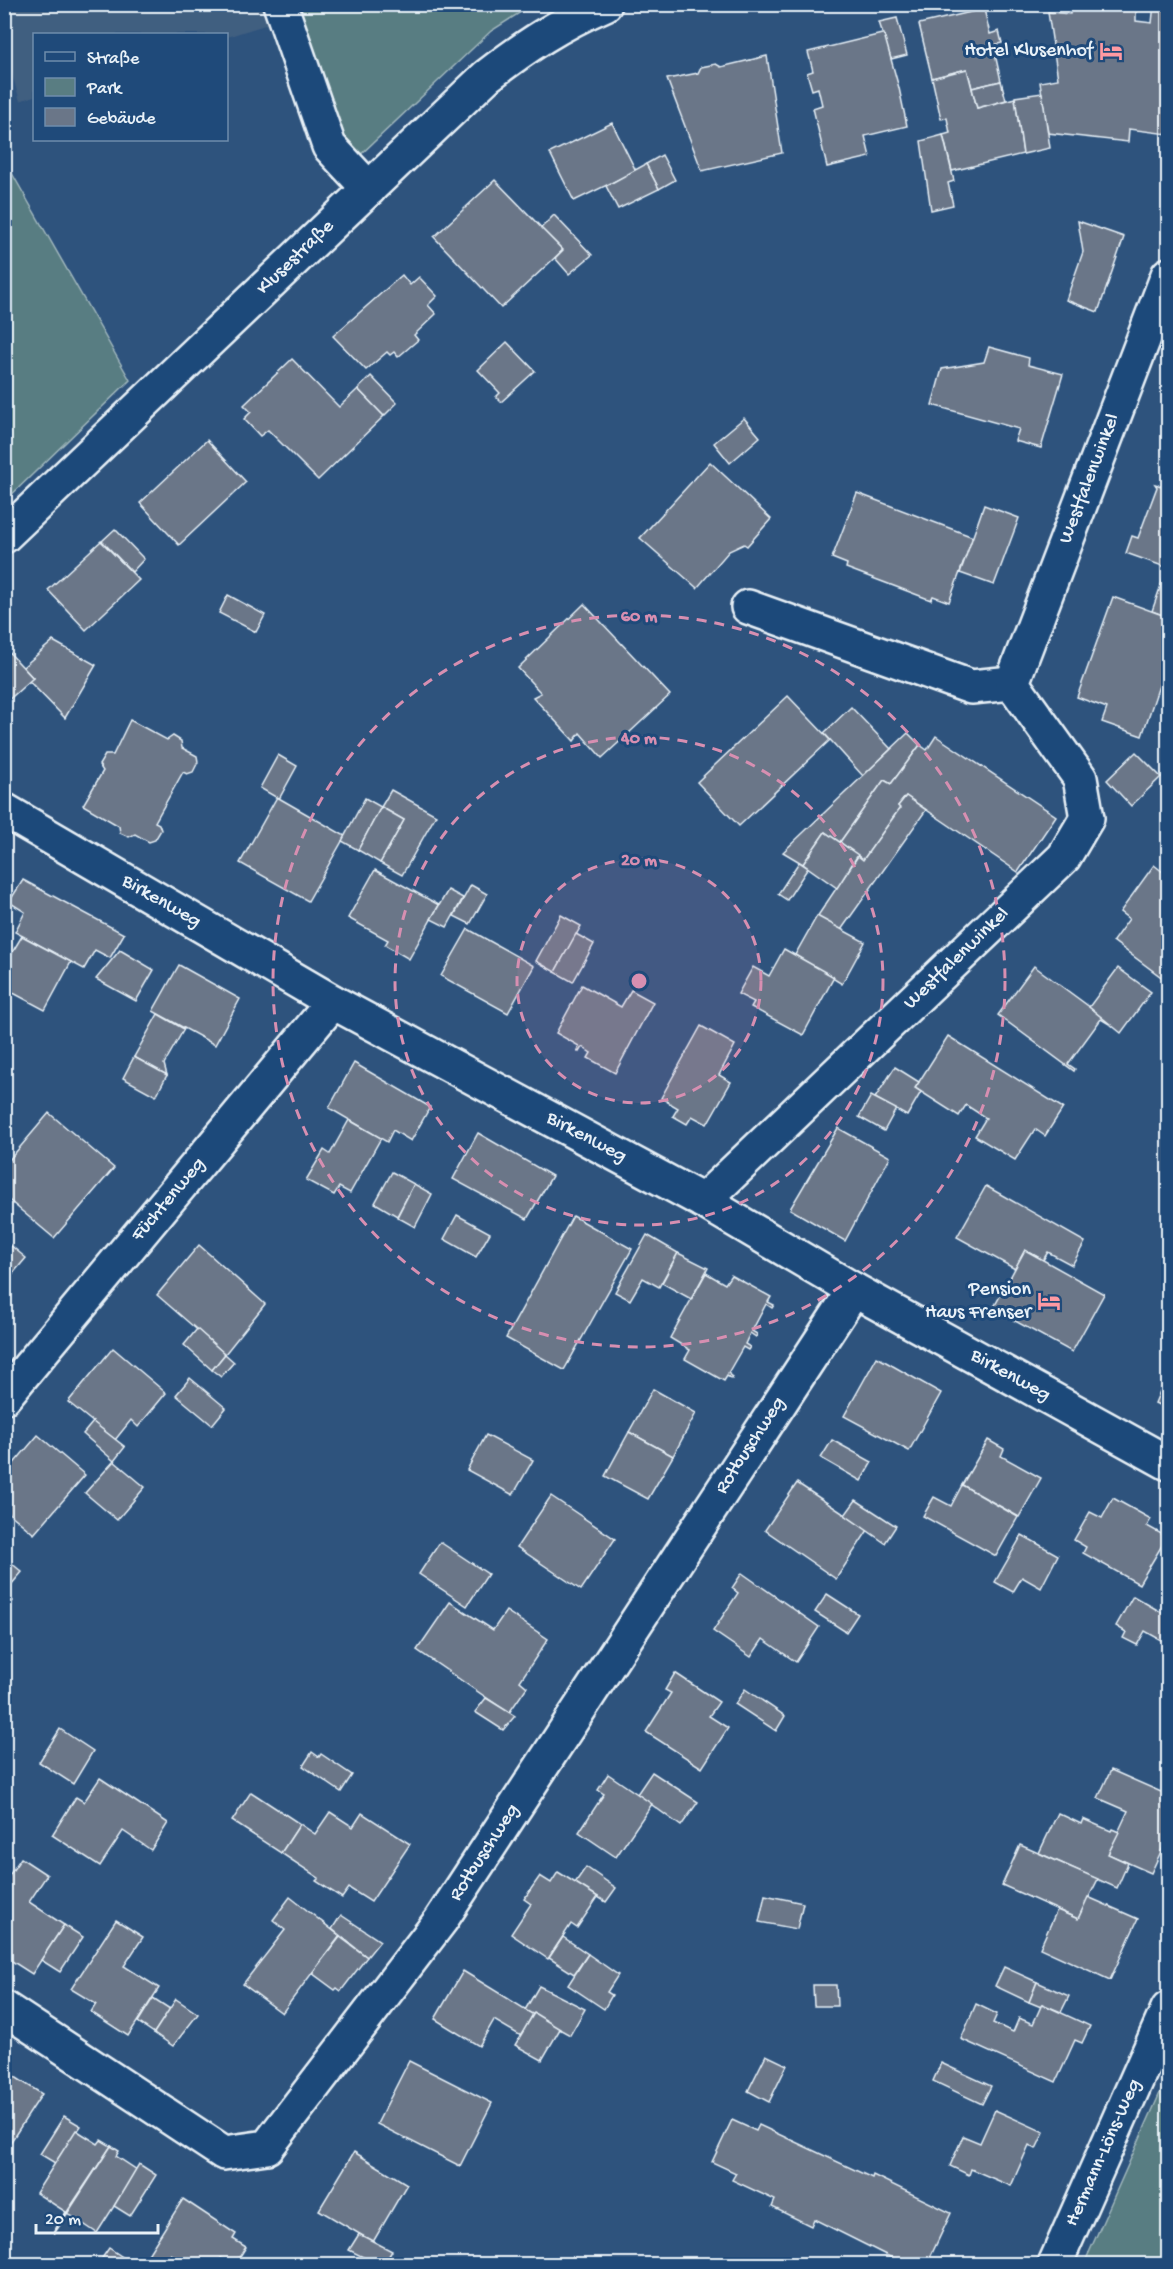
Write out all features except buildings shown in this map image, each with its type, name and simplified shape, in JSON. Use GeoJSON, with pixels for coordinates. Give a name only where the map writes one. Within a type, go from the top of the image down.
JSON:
{"type":"FeatureCollection","features":[{"type":"Feature","properties":{"kind":"street"},"geometry":{"type":"LineString","coordinates":[[280,4],[328,146],[369,189]]}},
{"type":"Feature","properties":{"kind":"street","name":"Klusestraße"},"geometry":{"type":"LineString","coordinates":[[4,536],[487,76],[522,49],[568,20],[605,4]]}},
{"type":"Feature","properties":{"kind":"street","name":"Westfalenwinkel"},"geometry":{"type":"LineString","coordinates":[[703,1201],[1064,857],[1087,818],[1080,778],[1012,683],[1168,275]]}},
{"type":"Feature","properties":{"kind":"street"},"geometry":{"type":"LineString","coordinates":[[748,607],[971,687],[1012,683]]}},
{"type":"Feature","properties":{"kind":"street","name":"Birkenweg"},"geometry":{"type":"LineString","coordinates":[[4,810],[333,1002],[703,1201],[854,1290],[1168,1463]]}},
{"type":"Feature","properties":{"kind":"street","name":"Füchtenweg"},"geometry":{"type":"LineString","coordinates":[[4,1397],[333,1002]]}},
{"type":"Feature","properties":{"kind":"street","name":"Rotbuschweg"},"geometry":{"type":"LineString","coordinates":[[4,2008],[224,2153],[267,2147],[441,1920],[854,1290]]}},
{"type":"Feature","properties":{"kind":"street","name":"Hermann-Löns-Weg"},"geometry":{"type":"LineString","coordinates":[[1055,2265],[1168,2009]]}},
{"type":"Feature","properties":{"kind":"shaded area"},"geometry":{"type":"Polygon","coordinates":[[[4,5],[265,5],[271,23],[228,37],[228,33],[33,33],[33,96],[20,101],[5,51],[4,5]]]}},
{"type":"Feature","properties":{"kind":"green space"},"geometry":{"type":"Polygon","coordinates":[[[294,5],[532,5],[491,31],[358,157],[336,125],[294,5]]]}},
{"type":"Feature","properties":{"kind":"green space"},"geometry":{"type":"Polygon","coordinates":[[[5,161],[130,380],[4,501],[5,161]]]}},
{"type":"Feature","properties":{"kind":"green space"},"geometry":{"type":"Polygon","coordinates":[[[1168,2075],[1168,2264],[1084,2264],[1168,2075]]]}},
{"type":"Feature","properties":{"kind":"place","name":"Hotel Klusenhof"},"geometry":{"type":"Point","coordinates":[1111,51]}},
{"type":"Feature","properties":{"kind":"place","name":"Pension Haus Frenser"},"geometry":{"type":"Point","coordinates":[1049,1301]}}]}
